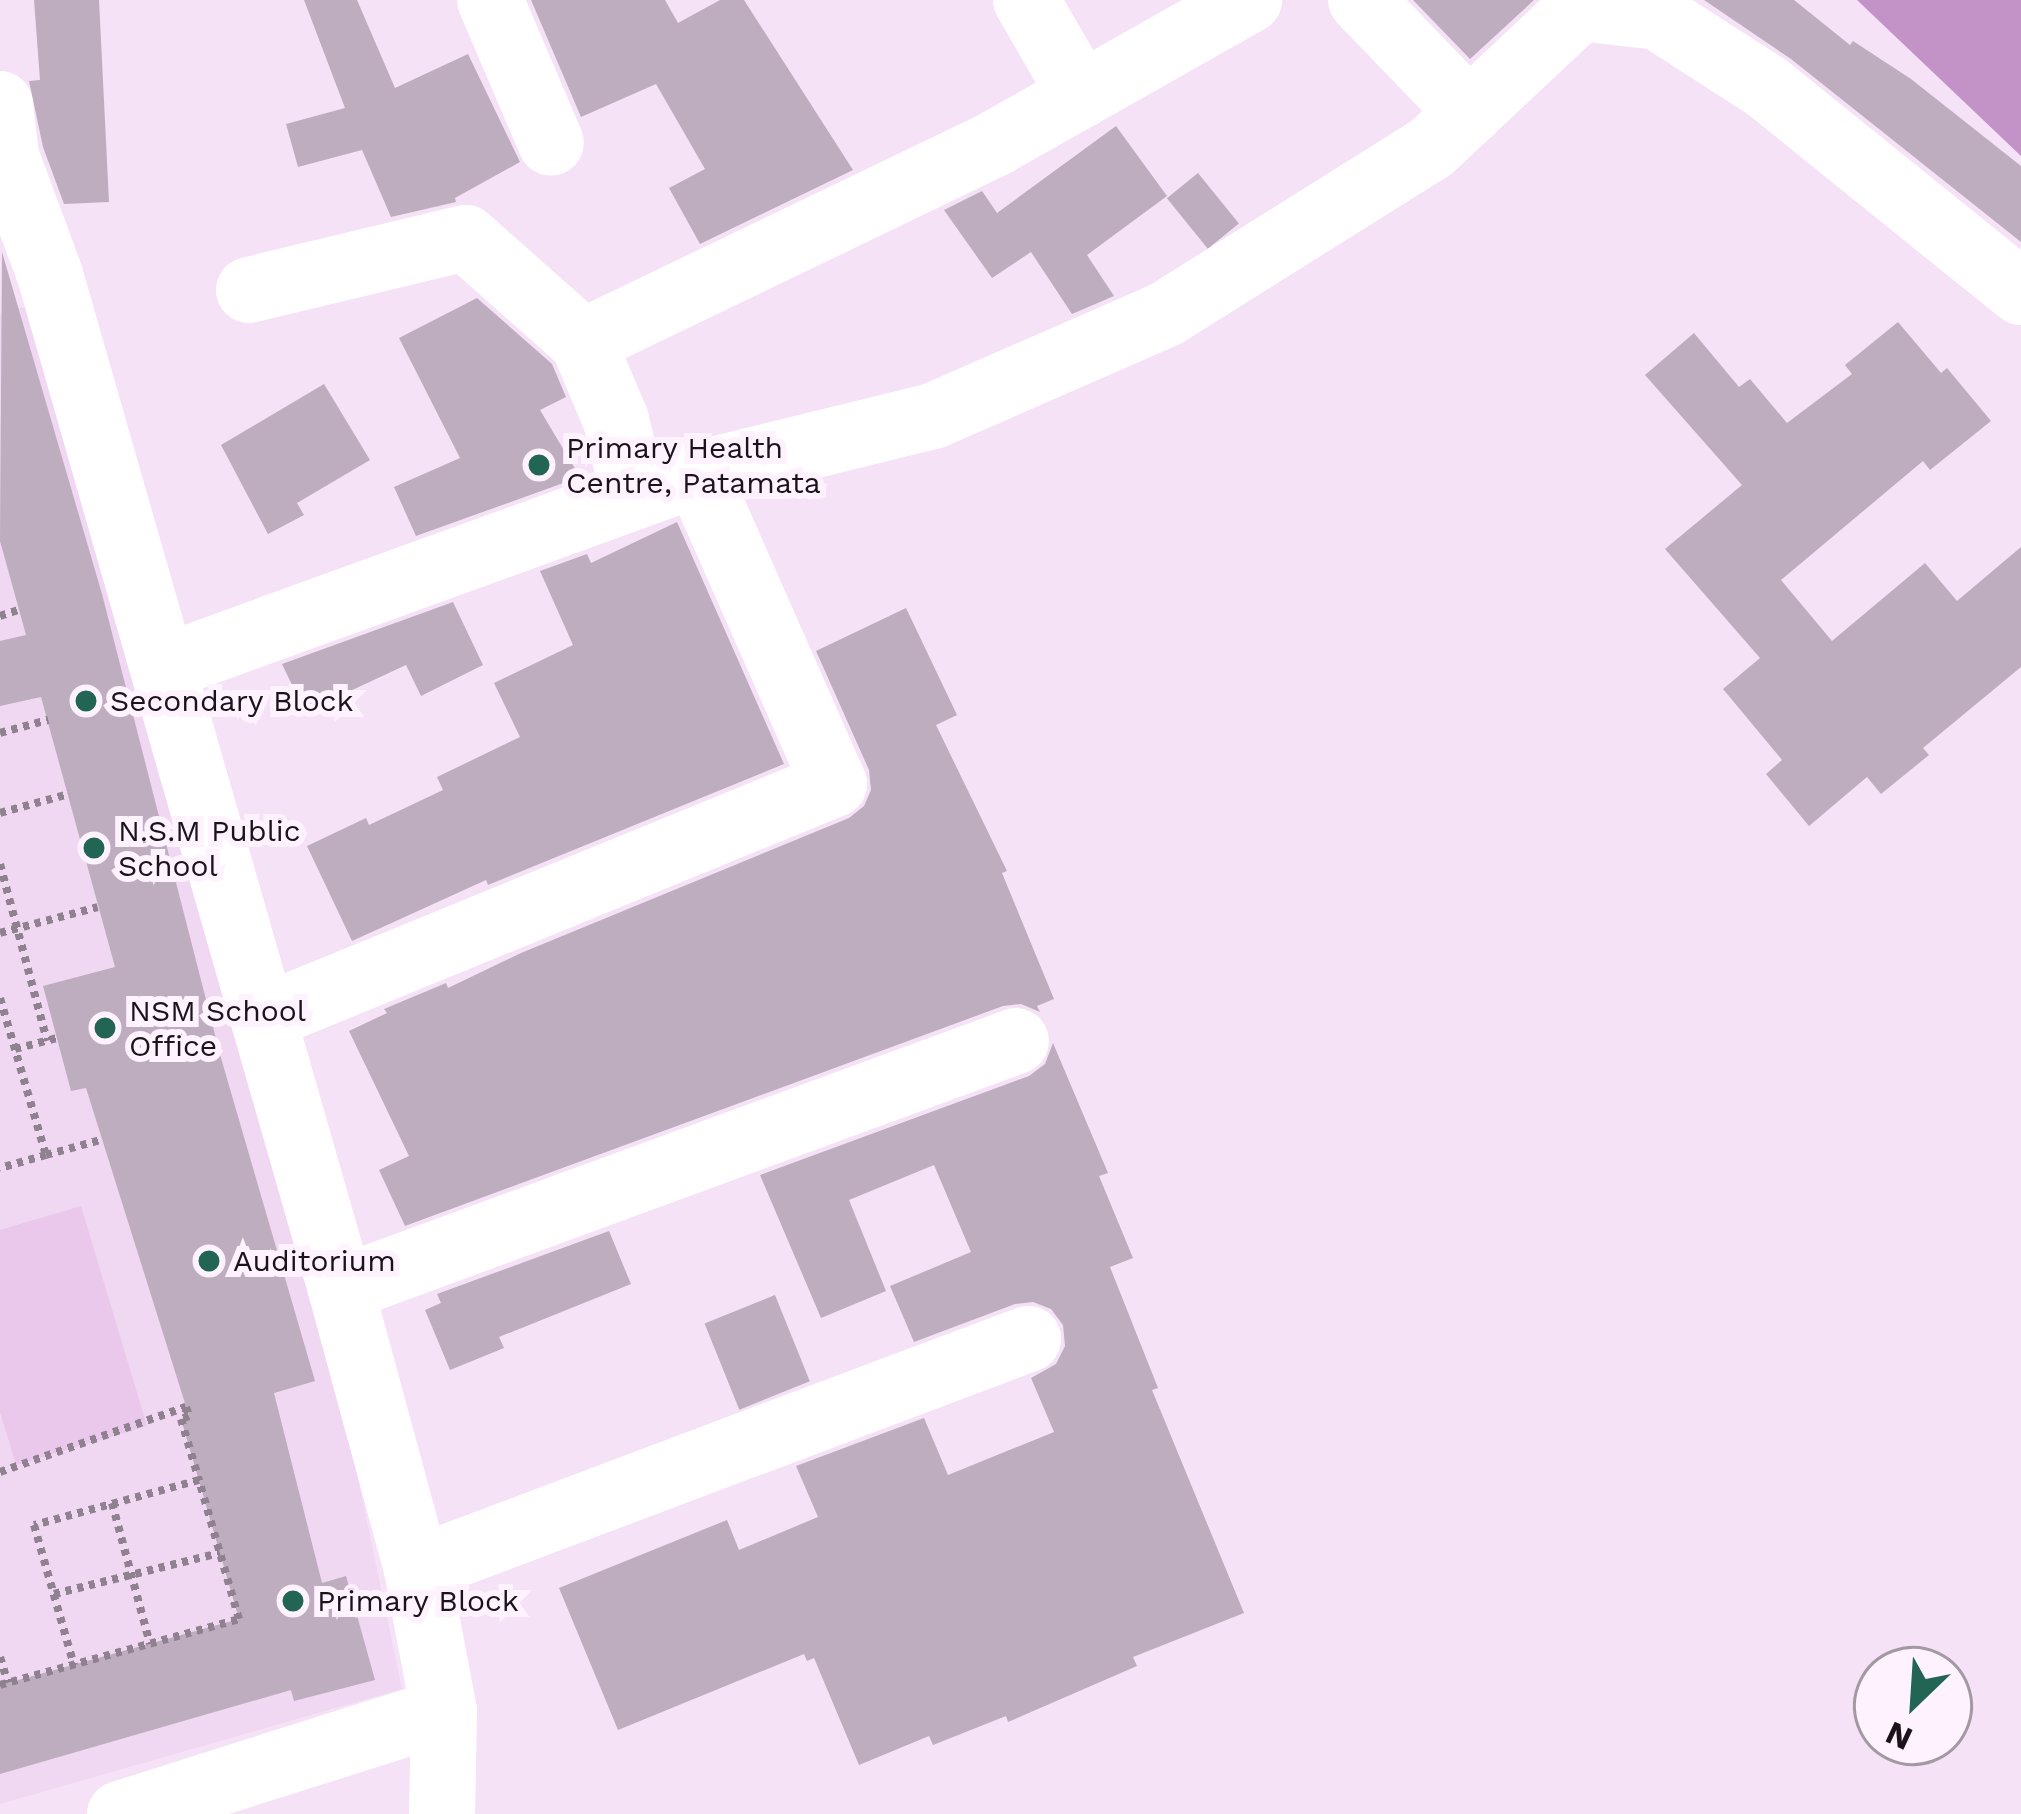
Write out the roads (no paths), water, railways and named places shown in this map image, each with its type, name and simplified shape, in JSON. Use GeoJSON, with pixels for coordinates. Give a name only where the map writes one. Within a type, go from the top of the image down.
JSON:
{"type":"FeatureCollection","features":[{"type":"Feature","properties":{"kind":"street"},"geometry":{"type":"LineString","coordinates":[[490,0],[550,143]]}},
{"type":"Feature","properties":{"kind":"street"},"geometry":{"type":"LineString","coordinates":[[1026,0],[1081,95]]}},
{"type":"Feature","properties":{"kind":"street"},"geometry":{"type":"LineString","coordinates":[[583,342],[995,143],[1249,0]]}},
{"type":"Feature","properties":{"kind":"street"},"geometry":{"type":"LineString","coordinates":[[1361,0],[1469,112]]}},
{"type":"Feature","properties":{"kind":"street"},"geometry":{"type":"LineString","coordinates":[[165,667],[697,474],[933,416],[1166,314],[1431,148],[1577,4],[1658,17],[1768,88],[2021,292]]}},
{"type":"Feature","properties":{"kind":"street"},"geometry":{"type":"LineString","coordinates":[[0,104],[25,281],[165,667],[417,1569],[444,1711],[442,1814]]}},
{"type":"Feature","properties":{"kind":"street"},"geometry":{"type":"LineString","coordinates":[[249,290],[466,238],[583,342],[616,420],[634,496]]}},
{"type":"Feature","properties":{"kind":"street"},"geometry":{"type":"LineString","coordinates":[[265,1017],[834,784],[697,474]]}},
{"type":"Feature","properties":{"kind":"street"},"geometry":{"type":"LineString","coordinates":[[341,1289],[1016,1040]]}},
{"type":"Feature","properties":{"kind":"street"},"geometry":{"type":"LineString","coordinates":[[417,1569],[1028,1339]]}},
{"type":"Feature","properties":{"kind":"street"},"geometry":{"type":"LineString","coordinates":[[120,1814],[444,1711]]}},
{"type":"Feature","properties":{"kind":"place","name":"Primary Health Centre, Patamata"},"geometry":{"type":"Point","coordinates":[539,465]}},
{"type":"Feature","properties":{"kind":"place","name":"Secondary Block"},"geometry":{"type":"Point","coordinates":[86,701]}},
{"type":"Feature","properties":{"kind":"place","name":"N.S.M Public School"},"geometry":{"type":"Point","coordinates":[94,848]}},
{"type":"Feature","properties":{"kind":"place","name":"NSM School Office"},"geometry":{"type":"Point","coordinates":[105,1028]}},
{"type":"Feature","properties":{"kind":"place","name":"Auditorium"},"geometry":{"type":"Point","coordinates":[209,1261]}},
{"type":"Feature","properties":{"kind":"place","name":"Primary Block"},"geometry":{"type":"Point","coordinates":[293,1601]}}]}
